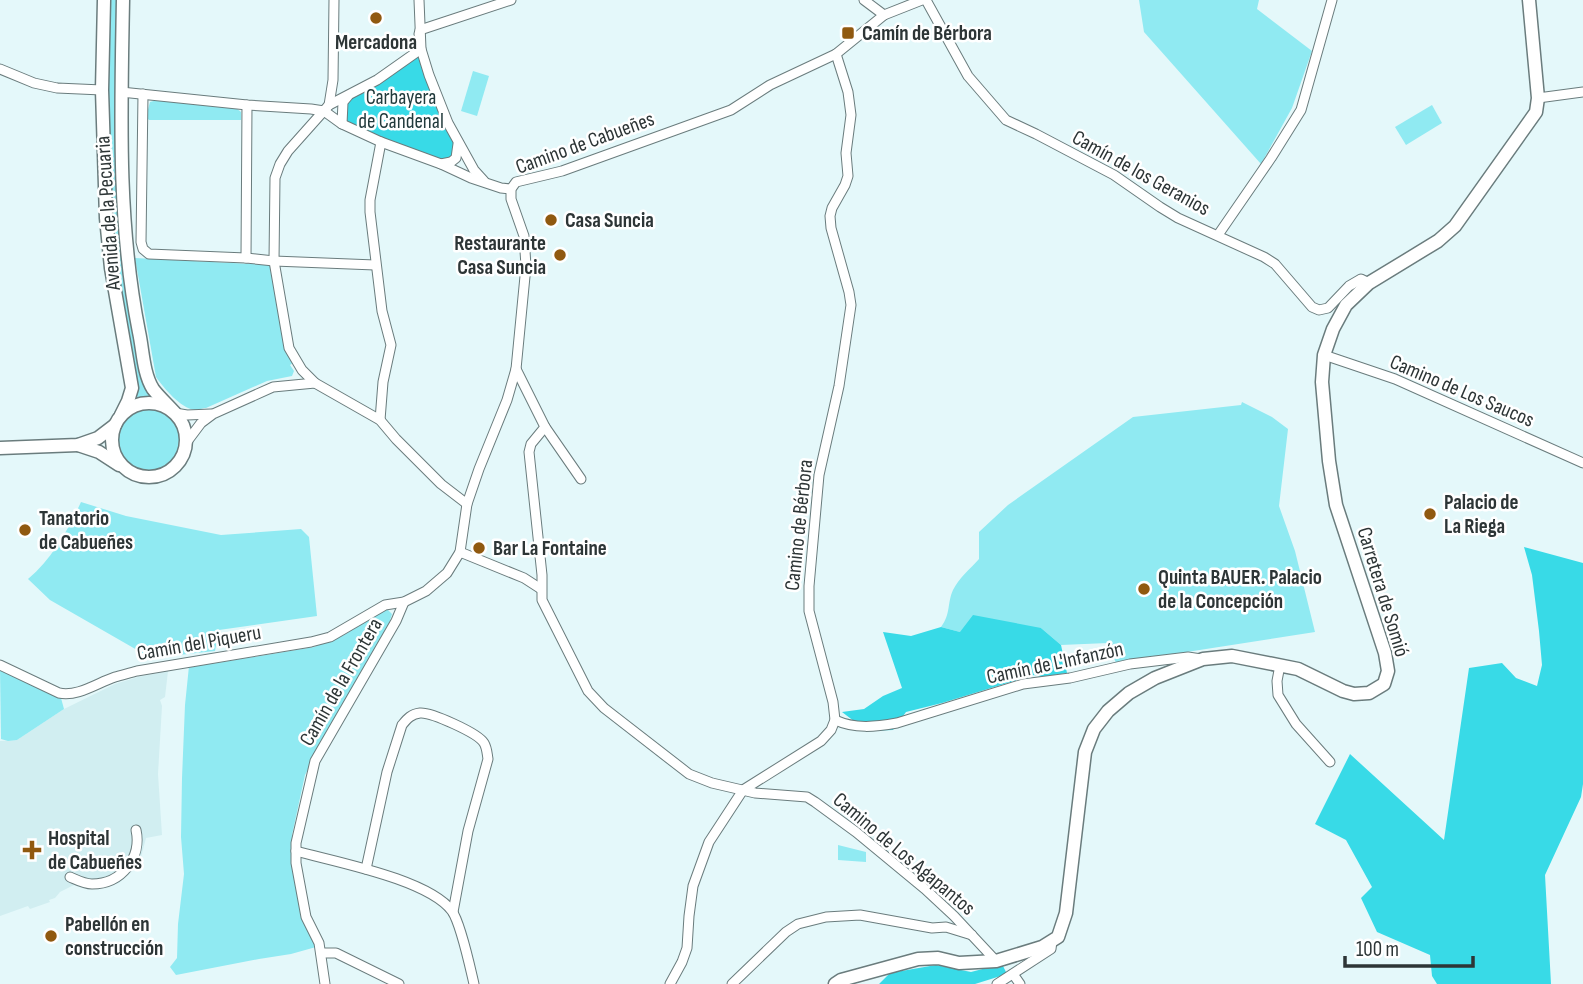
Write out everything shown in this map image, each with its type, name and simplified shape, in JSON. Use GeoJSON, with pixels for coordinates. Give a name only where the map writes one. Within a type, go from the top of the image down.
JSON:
{"type":"FeatureCollection","features":[{"type":"Feature","properties":{"kind":"street","name":"Avenida de la Pecuaria"},"geometry":{"type":"LineString","coordinates":[[104,0],[102,90],[106,218],[111,268],[132,388],[118,420]]}},
{"type":"Feature","properties":{"kind":"street","name":"Avenida de la Pecuaria"},"geometry":{"type":"LineString","coordinates":[[123,0],[121,92],[127,255],[148,377],[153,389],[175,413]]}},
{"type":"Feature","properties":{"kind":"street"},"geometry":{"type":"LineString","coordinates":[[327,108],[333,80],[334,0]]}},
{"type":"Feature","properties":{"kind":"street"},"geometry":{"type":"LineString","coordinates":[[419,0],[421,49],[425,64],[447,122],[474,170],[485,183]]}},
{"type":"Feature","properties":{"kind":"street"},"geometry":{"type":"LineString","coordinates":[[420,30],[511,0]]}},
{"type":"Feature","properties":{"kind":"street"},"geometry":{"type":"LineString","coordinates":[[864,0],[884,15]]}},
{"type":"Feature","properties":{"kind":"street","name":"Camino de Cabueñes"},"geometry":{"type":"LineString","coordinates":[[404,602],[426,591],[447,573],[460,552],[467,504],[507,400],[516,369],[527,266],[524,236],[512,207],[511,189],[516,182],[562,171],[731,110],[770,85],[836,54],[884,15],[924,0]]}},
{"type":"Feature","properties":{"kind":"street","name":"Camín de los Geranios"},"geometry":{"type":"LineString","coordinates":[[924,0],[968,76],[1006,120],[1105,170],[1169,212],[1275,264],[1312,307],[1319,310],[1328,308],[1340,294],[1361,279],[1369,283]]}},
{"type":"Feature","properties":{"kind":"street"},"geometry":{"type":"LineString","coordinates":[[1219,235],[1301,110],[1332,0]]}},
{"type":"Feature","properties":{"kind":"street","name":"Carretera de Somió"},"geometry":{"type":"LineString","coordinates":[[1052,941],[1058,937],[1066,913],[1085,752],[1094,729],[1108,711],[1129,693],[1155,678],[1203,659],[1232,656],[1298,669],[1354,695],[1369,693],[1384,684],[1388,671],[1385,653],[1336,505],[1322,383],[1324,355],[1333,329],[1346,305],[1369,283],[1438,241],[1455,226],[1536,112],[1538,98],[1529,0]]}},
{"type":"Feature","properties":{"kind":"street"},"geometry":{"type":"LineString","coordinates":[[409,58],[416,47],[420,30]]}},
{"type":"Feature","properties":{"kind":"street"},"geometry":{"type":"LineString","coordinates":[[421,49],[377,80],[327,108],[288,151],[279,164],[275,178],[274,261],[289,348],[302,370],[315,383],[380,420],[441,484],[467,504]]}},
{"type":"Feature","properties":{"kind":"street","name":"Camino de Bérbora"},"geometry":{"type":"LineString","coordinates":[[835,720],[833,702],[809,611],[809,586],[819,475],[839,386],[851,305],[830,216],[848,176],[848,92],[836,54]]}},
{"type":"Feature","properties":{"kind":"street"},"geometry":{"type":"LineString","coordinates":[[409,58],[416,57],[425,64]]}},
{"type":"Feature","properties":{"kind":"street"},"geometry":{"type":"LineString","coordinates":[[0,69],[34,83],[57,88],[102,90]]}},
{"type":"Feature","properties":{"kind":"street"},"geometry":{"type":"LineString","coordinates":[[333,80],[343,93],[350,94]]}},
{"type":"Feature","properties":{"kind":"street"},"geometry":{"type":"LineString","coordinates":[[121,92],[247,105],[327,108],[342,124],[382,142],[471,178],[511,189]]}},
{"type":"Feature","properties":{"kind":"street"},"geometry":{"type":"LineString","coordinates":[[1538,98],[1583,92]]}},
{"type":"Feature","properties":{"kind":"street"},"geometry":{"type":"LineString","coordinates":[[142,94],[141,242],[149,254],[375,265]]}},
{"type":"Feature","properties":{"kind":"street"},"geometry":{"type":"LineString","coordinates":[[342,124],[344,102],[350,94]]}},
{"type":"Feature","properties":{"kind":"street"},"geometry":{"type":"LineString","coordinates":[[246,258],[247,105]]}},
{"type":"Feature","properties":{"kind":"street"},"geometry":{"type":"LineString","coordinates":[[380,420],[383,382],[391,345],[382,311],[375,265],[370,200],[382,142]]}},
{"type":"Feature","properties":{"kind":"street"},"geometry":{"type":"LineString","coordinates":[[441,164],[456,158],[458,142]]}},
{"type":"Feature","properties":{"kind":"street","name":"Camino de Los Saucos"},"geometry":{"type":"LineString","coordinates":[[1324,355],[1395,379],[1583,463]]}},
{"type":"Feature","properties":{"kind":"street"},"geometry":{"type":"LineString","coordinates":[[516,369],[545,427],[581,479]]}},
{"type":"Feature","properties":{"kind":"street"},"geometry":{"type":"LineString","coordinates":[[78,445],[99,452],[136,475],[161,476],[180,462],[187,443],[201,423],[213,414],[273,387],[315,383]]}},
{"type":"Feature","properties":{"kind":"street"},"geometry":{"type":"LineString","coordinates":[[0,448],[78,445],[98,438],[133,406],[155,402],[175,413],[213,414]]}},
{"type":"Feature","properties":{"kind":"street"},"geometry":{"type":"LineString","coordinates":[[175,413],[186,429],[187,443]]}},
{"type":"Feature","properties":{"kind":"street"},"geometry":{"type":"LineString","coordinates":[[118,420],[112,437],[114,455],[125,469]]}},
{"type":"Feature","properties":{"kind":"street","name":"Camino de Los Agapantos"},"geometry":{"type":"LineString","coordinates":[[545,427],[531,444],[529,452],[542,575],[542,600],[588,691],[604,708],[689,774],[743,790],[807,797],[815,802],[915,880],[996,961]]}},
{"type":"Feature","properties":{"kind":"street"},"geometry":{"type":"LineString","coordinates":[[460,552],[524,578],[541,589]]}},
{"type":"Feature","properties":{"kind":"street","name":"Camín del Piqueru"},"geometry":{"type":"LineString","coordinates":[[0,666],[66,695],[138,671],[330,637],[385,605],[404,602]]}},
{"type":"Feature","properties":{"kind":"street","name":"Camín de la Frontera"},"geometry":{"type":"LineString","coordinates":[[325,984],[321,953],[306,917],[296,863],[296,843],[315,761],[396,621],[404,602]]}},
{"type":"Feature","properties":{"kind":"street","name":"Camín de L'Infanzón"},"geometry":{"type":"LineString","coordinates":[[835,720],[855,726],[876,727],[1023,684],[1070,678],[1130,664],[1188,657],[1203,659]]}},
{"type":"Feature","properties":{"kind":"street"},"geometry":{"type":"LineString","coordinates":[[1280,665],[1278,695],[1296,724],[1330,762]]}},
{"type":"Feature","properties":{"kind":"street"},"geometry":{"type":"LineString","coordinates":[[366,869],[387,772],[406,719],[416,714],[426,714],[471,731],[484,743],[488,759],[468,831],[453,912]]}},
{"type":"Feature","properties":{"kind":"street"},"geometry":{"type":"LineString","coordinates":[[670,984],[687,948],[693,886],[709,842],[743,790],[821,741],[831,730],[835,720]]}},
{"type":"Feature","properties":{"kind":"street"},"geometry":{"type":"LineString","coordinates":[[70,877],[91,884],[111,880],[121,874],[129,866],[137,849],[136,830]]}},
{"type":"Feature","properties":{"kind":"street"},"geometry":{"type":"LineString","coordinates":[[296,851],[366,869],[431,893],[453,912],[474,984]]}},
{"type":"Feature","properties":{"kind":"street"},"geometry":{"type":"LineString","coordinates":[[732,984],[786,932],[798,925],[826,917],[860,915],[932,928],[946,927],[973,936]]}},
{"type":"Feature","properties":{"kind":"street"},"geometry":{"type":"LineString","coordinates":[[835,984],[918,959],[937,958],[960,963],[996,961],[1042,947],[1052,941]]}},
{"type":"Feature","properties":{"kind":"street"},"geometry":{"type":"LineString","coordinates":[[997,984],[1051,949],[1052,941]]}},
{"type":"Feature","properties":{"kind":"street"},"geometry":{"type":"LineString","coordinates":[[321,953],[336,953],[399,984]]}},
{"type":"Feature","properties":{"kind":"street"},"geometry":{"type":"LineString","coordinates":[[1013,974],[1020,984]]}},
{"type":"Feature","properties":{"kind":"shaded area"},"geometry":{"type":"Polygon","coordinates":[[[104,0],[123,0],[121,162],[148,377],[180,418],[185,429],[183,457],[172,470],[152,477],[136,475],[125,469],[114,455],[112,446],[115,425],[128,401],[111,268],[104,0]]]}},
{"type":"Feature","properties":{"kind":"shaded area"},"geometry":{"type":"Polygon","coordinates":[[[1139,0],[1259,0],[1257,9],[1312,51],[1292,108],[1261,164],[1144,32],[1139,0]]]}},
{"type":"Feature","properties":{"kind":"shaded area"},"geometry":{"type":"Polygon","coordinates":[[[473,71],[489,76],[477,116],[461,111],[473,71]]]}},
{"type":"Feature","properties":{"kind":"shaded area"},"geometry":{"type":"Polygon","coordinates":[[[157,100],[236,108],[241,112],[241,120],[149,120],[146,117],[150,102],[157,100]]]}},
{"type":"Feature","properties":{"kind":"shaded area"},"geometry":{"type":"Polygon","coordinates":[[[1432,105],[1442,123],[1406,145],[1395,127],[1432,105]]]}},
{"type":"Feature","properties":{"kind":"shaded area"},"geometry":{"type":"Polygon","coordinates":[[[135,258],[271,265],[285,348],[293,363],[290,365],[294,371],[292,376],[267,381],[206,408],[195,410],[178,402],[156,377],[135,258]]]}},
{"type":"Feature","properties":{"kind":"shaded area"},"geometry":{"type":"Polygon","coordinates":[[[1242,402],[1272,417],[1288,429],[1279,506],[1295,551],[1315,632],[1116,663],[1108,643],[1061,645],[1041,628],[960,632],[941,627],[953,590],[979,559],[979,532],[1008,505],[1133,417],[1241,405],[1242,402]]]}},
{"type":"Feature","properties":{"kind":"shaded area"},"geometry":{"type":"Polygon","coordinates":[[[81,502],[126,516],[221,535],[301,529],[309,537],[317,616],[219,630],[215,651],[151,658],[50,600],[28,579],[59,543],[81,502]]]}},
{"type":"Feature","properties":{"kind":"shaded area"},"geometry":{"type":"Polygon","coordinates":[[[387,609],[392,614],[389,624],[305,775],[292,835],[291,860],[301,917],[316,947],[176,975],[170,967],[177,958],[184,874],[181,837],[182,778],[189,666],[314,647],[344,635],[387,609]]]}},
{"type":"Feature","properties":{"kind":"shaded area"},"geometry":{"type":"Polygon","coordinates":[[[0,668],[61,698],[64,709],[17,740],[1,739],[0,668]]]}},
{"type":"Feature","properties":{"kind":"shaded area"},"geometry":{"type":"Polygon","coordinates":[[[168,671],[165,697],[160,700],[162,706],[158,774],[162,835],[146,838],[139,865],[119,883],[96,889],[74,885],[60,892],[49,900],[50,902],[0,916],[0,741],[17,740],[64,709],[115,684],[168,671]]]}},
{"type":"Feature","properties":{"kind":"shaded area"},"geometry":{"type":"Polygon","coordinates":[[[838,845],[866,852],[866,862],[838,860],[838,845]]]}},
{"type":"Feature","properties":{"kind":"green space","name":"Carbayera de Candenal"},"geometry":{"type":"Polygon","coordinates":[[[416,56],[421,59],[458,142],[456,158],[441,164],[342,124],[343,102],[416,56]]]}},
{"type":"Feature","properties":{"kind":"green space"},"geometry":{"type":"Polygon","coordinates":[[[1524,547],[1583,563],[1583,784],[1581,797],[1545,875],[1551,984],[1437,984],[1432,976],[1430,955],[1377,932],[1361,898],[1372,887],[1346,840],[1315,824],[1350,754],[1444,840],[1469,668],[1502,663],[1516,678],[1537,686],[1542,665],[1539,631],[1532,575],[1524,547]]]}},
{"type":"Feature","properties":{"kind":"green space"},"geometry":{"type":"Polygon","coordinates":[[[973,615],[1041,628],[1061,645],[1067,673],[1041,677],[1034,675],[906,712],[893,730],[867,731],[842,712],[864,709],[883,696],[902,688],[883,632],[911,636],[941,627],[960,632],[973,615]]]}},
{"type":"Feature","properties":{"kind":"green space"},"geometry":{"type":"Polygon","coordinates":[[[1002,964],[1007,974],[975,984],[879,984],[890,973],[936,965],[971,972],[1002,964]]]}},
{"type":"Feature","properties":{"kind":"place","name":"Mercadona"},"geometry":{"type":"Point","coordinates":[376,18]}},
{"type":"Feature","properties":{"kind":"place","name":"Camín de Bérbora"},"geometry":{"type":"Point","coordinates":[848,33]}},
{"type":"Feature","properties":{"kind":"place","name":"Casa Suncia"},"geometry":{"type":"Point","coordinates":[551,220]}},
{"type":"Feature","properties":{"kind":"place","name":"Restaurante Casa Suncia"},"geometry":{"type":"Point","coordinates":[560,255]}},
{"type":"Feature","properties":{"kind":"place","name":"Palacio de La Riega"},"geometry":{"type":"Point","coordinates":[1430,514]}},
{"type":"Feature","properties":{"kind":"place","name":"Tanatorio de Cabueñes"},"geometry":{"type":"Point","coordinates":[25,530]}},
{"type":"Feature","properties":{"kind":"place","name":"Bar La Fontaine"},"geometry":{"type":"Point","coordinates":[479,548]}},
{"type":"Feature","properties":{"kind":"place","name":"Quinta BAUER. Palacio de la Concepción"},"geometry":{"type":"Point","coordinates":[1144,589]}},
{"type":"Feature","properties":{"kind":"place","name":"Hospital de Cabueñes"},"geometry":{"type":"Point","coordinates":[32,850]}},
{"type":"Feature","properties":{"kind":"place","name":"Pabellón en construcción"},"geometry":{"type":"Point","coordinates":[51,936]}}]}
